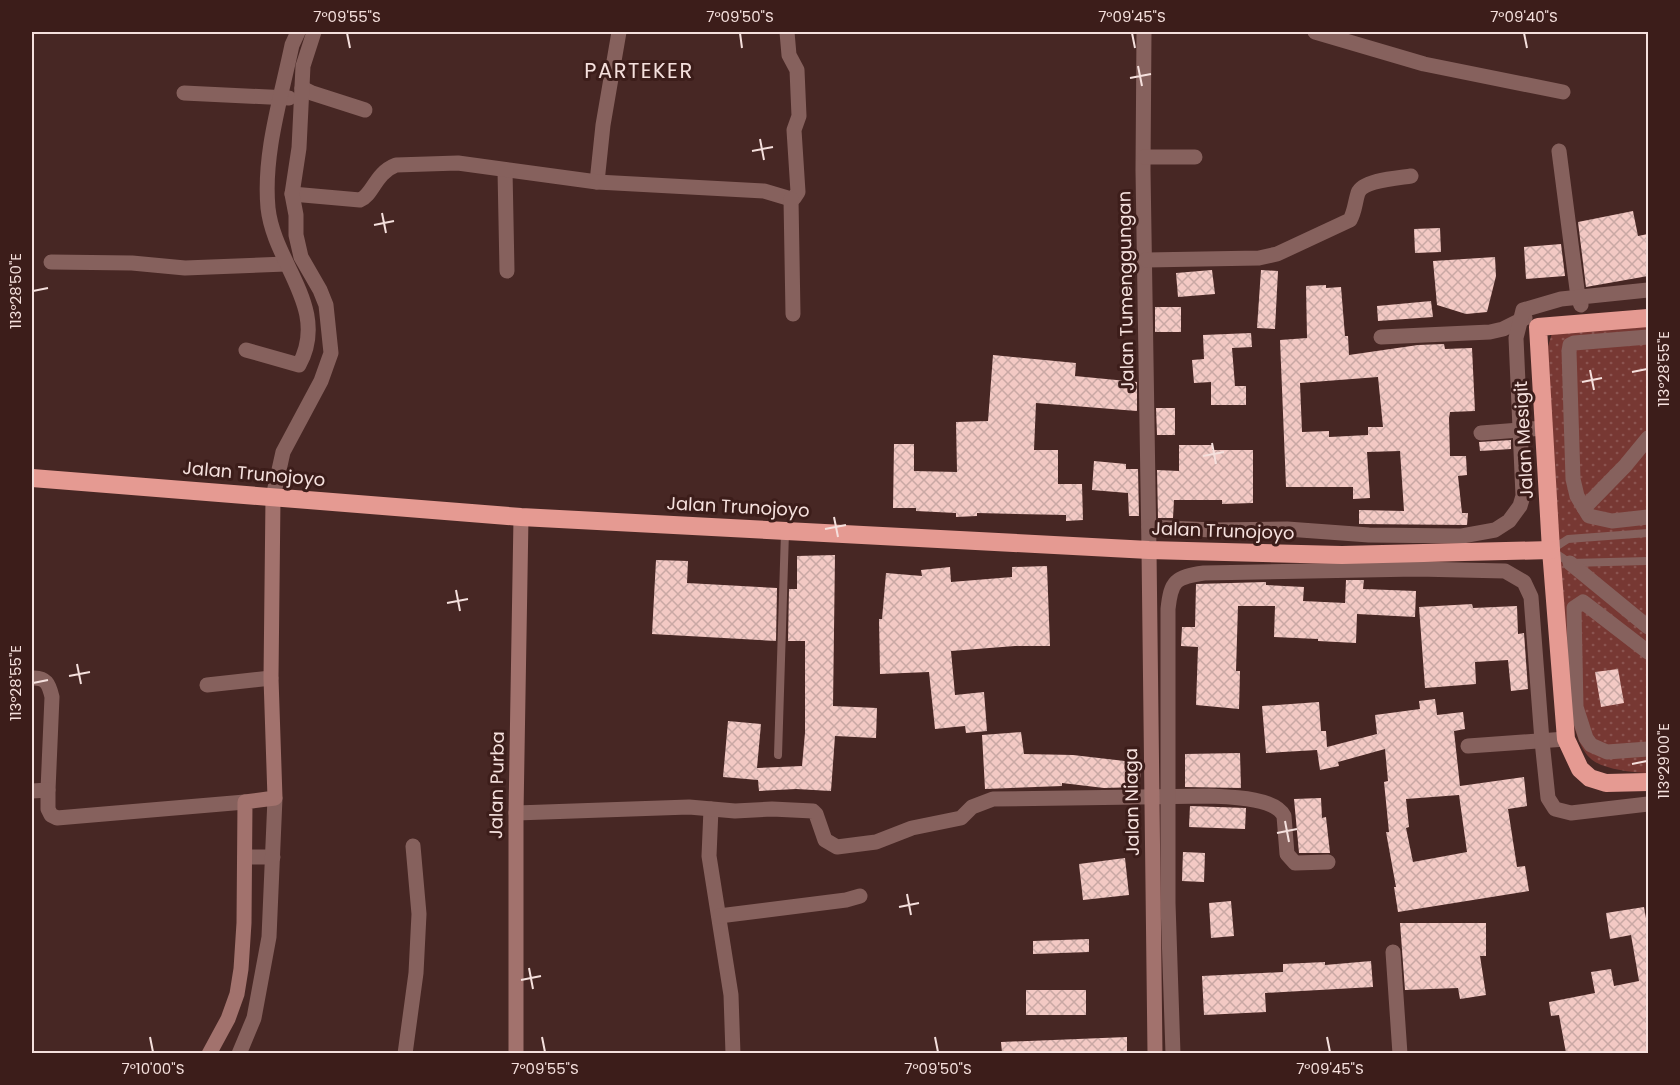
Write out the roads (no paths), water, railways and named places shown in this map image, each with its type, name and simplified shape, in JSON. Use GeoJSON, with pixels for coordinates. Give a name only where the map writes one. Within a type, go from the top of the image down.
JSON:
{"type":"FeatureCollection","features":[{"type":"Feature","properties":{"kind":"highway"},"geometry":{"type":"LineString","coordinates":[[1533,319],[1648,318]]}},
{"type":"Feature","properties":{"kind":"highway","name":"Jalan Mesigit"},"geometry":{"type":"LineString","coordinates":[[1533,319],[1544,428],[1566,739]]}},
{"type":"Feature","properties":{"kind":"highway","name":"Jalan Trunojoyo"},"geometry":{"type":"LineString","coordinates":[[32,478],[521,517],[1149,550],[1342,555],[1551,550]]}},
{"type":"Feature","properties":{"kind":"highway"},"geometry":{"type":"LineString","coordinates":[[1566,739],[1580,769],[1590,778],[1606,783],[1648,782]]}},
{"type":"Feature","properties":{"kind":"street"},"geometry":{"type":"LineString","coordinates":[[209,1053],[228,1019],[237,994],[244,923],[275,798],[271,678],[273,496],[283,452],[322,378],[331,353],[326,305],[301,257],[296,235],[296,214],[292,194],[299,148],[293,97],[292,45],[298,32]]}},
{"type":"Feature","properties":{"kind":"street"},"geometry":{"type":"LineString","coordinates":[[299,365],[304,356],[310,332],[309,321],[305,303],[286,264],[268,209],[270,145],[293,97],[314,32]]}},
{"type":"Feature","properties":{"kind":"street"},"geometry":{"type":"LineString","coordinates":[[597,182],[603,125],[619,32]]}},
{"type":"Feature","properties":{"kind":"street"},"geometry":{"type":"LineString","coordinates":[[292,194],[364,198],[387,168],[396,165],[458,163],[597,182],[764,191],[791,199],[798,192],[794,130],[799,116],[797,70],[789,55],[787,32]]}},
{"type":"Feature","properties":{"kind":"street","name":"Jalan Tumenggungan"},"geometry":{"type":"LineString","coordinates":[[1144,32],[1149,550]]}},
{"type":"Feature","properties":{"kind":"street"},"geometry":{"type":"LineString","coordinates":[[1315,32],[1424,63],[1563,92]]}},
{"type":"Feature","properties":{"kind":"street"},"geometry":{"type":"LineString","coordinates":[[184,93],[293,97],[312,93],[365,110]]}},
{"type":"Feature","properties":{"kind":"street"},"geometry":{"type":"LineString","coordinates":[[1559,151],[1579,301]]}},
{"type":"Feature","properties":{"kind":"street"},"geometry":{"type":"LineString","coordinates":[[1144,157],[1195,157]]}},
{"type":"Feature","properties":{"kind":"street"},"geometry":{"type":"LineString","coordinates":[[505,170],[507,271]]}},
{"type":"Feature","properties":{"kind":"street"},"geometry":{"type":"LineString","coordinates":[[1146,260],[1259,258],[1278,254],[1350,220],[1358,192],[1366,184],[1411,176]]}},
{"type":"Feature","properties":{"kind":"street"},"geometry":{"type":"LineString","coordinates":[[791,199],[793,314]]}},
{"type":"Feature","properties":{"kind":"street"},"geometry":{"type":"LineString","coordinates":[[51,262],[132,263],[185,268],[286,264]]}},
{"type":"Feature","properties":{"kind":"street"},"geometry":{"type":"LineString","coordinates":[[1381,337],[1490,332],[1533,319],[1579,301],[1648,290]]}},
{"type":"Feature","properties":{"kind":"street"},"geometry":{"type":"LineString","coordinates":[[1579,301],[1648,300]]}},
{"type":"Feature","properties":{"kind":"street"},"geometry":{"type":"LineString","coordinates":[[1149,527],[1201,530],[1287,529],[1369,535],[1462,536],[1495,530],[1509,521],[1520,506],[1523,496],[1516,338],[1533,319]]}},
{"type":"Feature","properties":{"kind":"street"},"geometry":{"type":"LineString","coordinates":[[1648,337],[1570,345],[1573,479],[1577,496],[1589,516],[1612,521],[1648,517]]}},
{"type":"Feature","properties":{"kind":"street"},"geometry":{"type":"LineString","coordinates":[[246,350],[299,365],[322,378]]}},
{"type":"Feature","properties":{"kind":"street"},"geometry":{"type":"LineString","coordinates":[[1481,433],[1544,428]]}},
{"type":"Feature","properties":{"kind":"street"},"geometry":{"type":"LineString","coordinates":[[1584,508],[1625,466],[1648,438]]}},
{"type":"Feature","properties":{"kind":"street","name":"Jalan Purba"},"geometry":{"type":"LineString","coordinates":[[516,1053],[516,813],[521,517]]}},
{"type":"Feature","properties":{"kind":"street","name":"Jalan Niaga"},"geometry":{"type":"LineString","coordinates":[[1149,550],[1155,1053]]}},
{"type":"Feature","properties":{"kind":"street"},"geometry":{"type":"LineString","coordinates":[[1570,563],[1648,627]]}},
{"type":"Feature","properties":{"kind":"street"},"geometry":{"type":"LineString","coordinates":[[1173,1053],[1168,903],[1168,609],[1170,590],[1177,580],[1190,575],[1417,569],[1505,571],[1524,582],[1531,597],[1548,798],[1555,809],[1571,813],[1648,804]]}},
{"type":"Feature","properties":{"kind":"street"},"geometry":{"type":"LineString","coordinates":[[1648,652],[1583,602],[1574,608],[1576,707],[1586,738],[1591,745],[1607,752],[1648,749]]}},
{"type":"Feature","properties":{"kind":"street"},"geometry":{"type":"LineString","coordinates":[[32,678],[45,680],[52,698],[48,809],[51,815],[57,818],[275,798]]}},
{"type":"Feature","properties":{"kind":"street"},"geometry":{"type":"LineString","coordinates":[[207,685],[271,678]]}},
{"type":"Feature","properties":{"kind":"street"},"geometry":{"type":"LineString","coordinates":[[1468,746],[1566,739]]}},
{"type":"Feature","properties":{"kind":"street"},"geometry":{"type":"LineString","coordinates":[[32,791],[48,790]]}},
{"type":"Feature","properties":{"kind":"street"},"geometry":{"type":"LineString","coordinates":[[516,813],[689,807],[735,811],[772,809],[813,812],[816,814],[825,840],[837,847],[876,842],[912,828],[961,818],[972,807],[993,799],[1242,797],[1275,806],[1281,810],[1284,816],[1287,854],[1295,863],[1328,862]]}},
{"type":"Feature","properties":{"kind":"street"},"geometry":{"type":"LineString","coordinates":[[239,1053],[254,1018],[269,937],[259,857],[244,802]]}},
{"type":"Feature","properties":{"kind":"street"},"geometry":{"type":"LineString","coordinates":[[711,808],[709,856],[731,995],[733,1053]]}},
{"type":"Feature","properties":{"kind":"street"},"geometry":{"type":"LineString","coordinates":[[405,1053],[416,974],[419,914],[413,846]]}},
{"type":"Feature","properties":{"kind":"street"},"geometry":{"type":"LineString","coordinates":[[719,916],[860,896]]}},
{"type":"Feature","properties":{"kind":"street"},"geometry":{"type":"LineString","coordinates":[[1393,952],[1400,1053]]}},
{"type":"Feature","properties":{"kind":"lane"},"geometry":{"type":"LineString","coordinates":[[778,755],[785,531]]}},
{"type":"Feature","properties":{"kind":"lane"},"geometry":{"type":"LineString","coordinates":[[1648,533],[1568,539],[1551,550],[1570,563],[1648,561]]}},
{"type":"Feature","properties":{"kind":"district","name":"PARTEKER"},"geometry":{"type":"Point","coordinates":[639,71]}}]}
